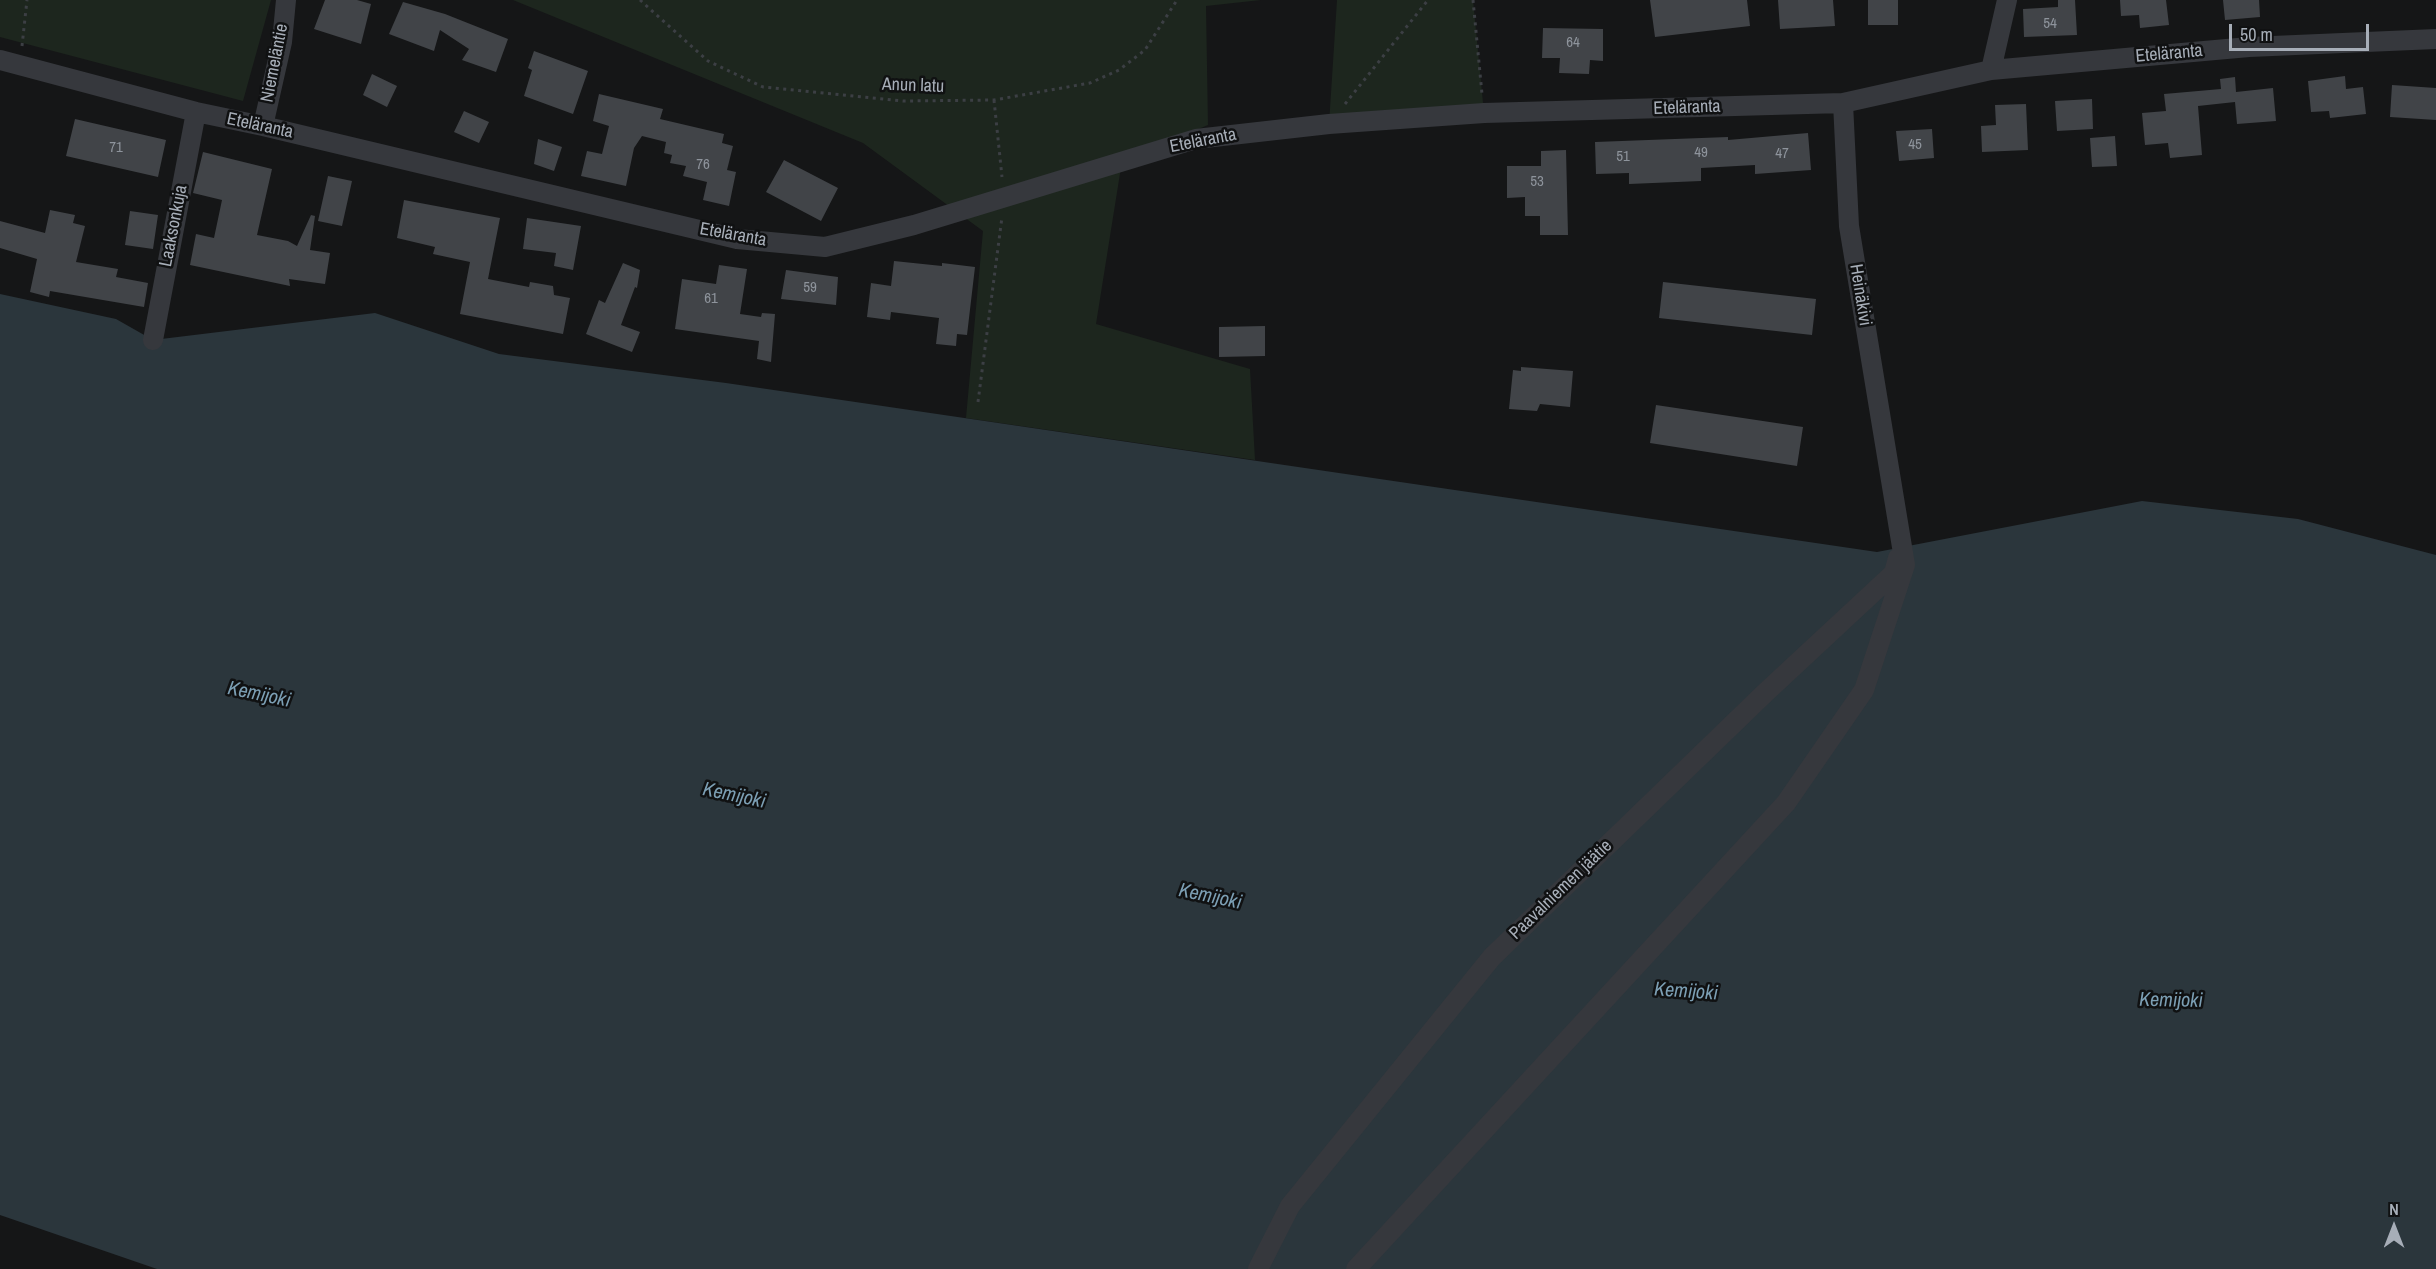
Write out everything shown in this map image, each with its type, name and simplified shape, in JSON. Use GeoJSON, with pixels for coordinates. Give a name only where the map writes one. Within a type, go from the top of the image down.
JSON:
{"type":"FeatureCollection","features":[{"type":"Feature","properties":{"kind":"street","name":"Niemeläntie"},"geometry":{"type":"LineString","coordinates":[[263,126],[282,42],[286,0]]}},
{"type":"Feature","properties":{"kind":"street"},"geometry":{"type":"LineString","coordinates":[[1991,70],[2007,0]]}},
{"type":"Feature","properties":{"kind":"street","name":"Eteläranta"},"geometry":{"type":"LineString","coordinates":[[0,60],[196,112],[737,239],[825,247],[914,225],[1196,139],[1329,124],[1484,113],[1843,103],[1991,70],[2249,47],[2436,39]]}},
{"type":"Feature","properties":{"kind":"street","name":"Heinäkivi"},"geometry":{"type":"LineString","coordinates":[[1843,103],[1849,226],[1891,485]]}},
{"type":"Feature","properties":{"kind":"street","name":"Laaksonkuja"},"geometry":{"type":"LineString","coordinates":[[153,340],[196,112]]}},
{"type":"Feature","properties":{"kind":"street","name":"Paavalniemen jäätie"},"geometry":{"type":"LineString","coordinates":[[1356,1269],[1786,803],[1863,690],[1905,565],[1891,485]]}},
{"type":"Feature","properties":{"kind":"street","name":"Paavalniemen jäätie"},"geometry":{"type":"LineString","coordinates":[[1258,1269],[1290,1206],[1492,957],[1764,693],[1894,573],[1901,547]]}},
{"type":"Feature","properties":{"kind":"path"},"geometry":{"type":"LineString","coordinates":[[20,67],[27,0]]}},
{"type":"Feature","properties":{"kind":"path","name":"Anun latu"},"geometry":{"type":"LineString","coordinates":[[640,0],[708,60],[763,87],[903,101],[994,100],[1090,83],[1119,70],[1145,50],[1177,0]]}},
{"type":"Feature","properties":{"kind":"path"},"geometry":{"type":"LineString","coordinates":[[1329,124],[1428,0]]}},
{"type":"Feature","properties":{"kind":"path"},"geometry":{"type":"LineString","coordinates":[[1473,0],[1484,113]]}},
{"type":"Feature","properties":{"kind":"path"},"geometry":{"type":"LineString","coordinates":[[978,402],[1005,197],[994,100]]}},
{"type":"Feature","properties":{"kind":"shaded area"},"geometry":{"type":"Polygon","coordinates":[[[0,0],[271,0],[243,101],[0,37],[0,0]]]}},
{"type":"Feature","properties":{"kind":"shaded area"},"geometry":{"type":"Polygon","coordinates":[[[513,0],[1261,0],[1206,6],[1208,125],[1122,161],[1096,324],[1250,369],[1255,460],[966,418],[983,231],[863,143],[513,0]]]}},
{"type":"Feature","properties":{"kind":"shaded area"},"geometry":{"type":"Polygon","coordinates":[[[1337,0],[1473,0],[1484,113],[1329,124],[1337,0]]]}},
{"type":"Feature","properties":{"kind":"water","name":"Kemijoki"},"geometry":{"type":"Polygon","coordinates":[[[0,294],[116,319],[153,340],[375,313],[499,354],[726,383],[1877,552],[2142,501],[2298,519],[2436,555],[2436,1269],[157,1269],[0,1215],[0,294]]]}},
{"type":"Feature","properties":{"kind":"building"},"geometry":{"type":"Polygon","coordinates":[[[325,0],[357,0],[371,4],[361,44],[314,29],[325,0]]]}},
{"type":"Feature","properties":{"kind":"building"},"geometry":{"type":"Polygon","coordinates":[[[1650,0],[1747,0],[1750,26],[1655,37],[1650,0]]]}},
{"type":"Feature","properties":{"kind":"building"},"geometry":{"type":"Polygon","coordinates":[[[1778,0],[1833,0],[1835,26],[1780,29],[1778,0]]]}},
{"type":"Feature","properties":{"kind":"building"},"geometry":{"type":"Polygon","coordinates":[[[1868,0],[1898,0],[1898,25],[1868,25],[1868,0]]]}},
{"type":"Feature","properties":{"kind":"building"},"geometry":{"type":"Polygon","coordinates":[[[2058,0],[2075,0],[2077,35],[2024,37],[2023,9],[2058,7],[2058,0]]]}},
{"type":"Feature","properties":{"kind":"building"},"geometry":{"type":"Polygon","coordinates":[[[2120,0],[2166,0],[2169,25],[2140,28],[2139,15],[2121,16],[2120,0]]]}},
{"type":"Feature","properties":{"kind":"building"},"geometry":{"type":"Polygon","coordinates":[[[2223,0],[2259,0],[2260,17],[2225,20],[2223,0]]]}},
{"type":"Feature","properties":{"kind":"building"},"geometry":{"type":"Polygon","coordinates":[[[403,2],[445,14],[508,39],[496,72],[462,60],[469,49],[440,30],[434,51],[389,34],[403,2]]]}},
{"type":"Feature","properties":{"kind":"building"},"geometry":{"type":"Polygon","coordinates":[[[1543,28],[1603,29],[1603,61],[1590,60],[1589,74],[1559,73],[1560,58],[1542,58],[1543,28]]]}},
{"type":"Feature","properties":{"kind":"building"},"geometry":{"type":"Polygon","coordinates":[[[534,51],[588,71],[573,114],[524,96],[532,70],[528,68],[534,51]]]}},
{"type":"Feature","properties":{"kind":"building"},"geometry":{"type":"Polygon","coordinates":[[[372,74],[397,86],[387,107],[363,95],[372,74]]]}},
{"type":"Feature","properties":{"kind":"building"},"geometry":{"type":"Polygon","coordinates":[[[2345,76],[2346,89],[2363,87],[2366,114],[2330,118],[2329,111],[2311,112],[2308,81],[2345,76]]]}},
{"type":"Feature","properties":{"kind":"building"},"geometry":{"type":"Polygon","coordinates":[[[2235,77],[2236,92],[2273,88],[2276,121],[2237,124],[2235,102],[2198,106],[2202,155],[2170,158],[2168,143],[2145,145],[2142,113],[2166,111],[2164,94],[2221,89],[2220,79],[2235,77]]]}},
{"type":"Feature","properties":{"kind":"building"},"geometry":{"type":"Polygon","coordinates":[[[2392,85],[2436,88],[2436,120],[2390,117],[2392,85]]]}},
{"type":"Feature","properties":{"kind":"building"},"geometry":{"type":"Polygon","coordinates":[[[599,94],[663,109],[660,119],[724,134],[722,143],[733,146],[727,170],[736,172],[729,206],[703,200],[707,182],[683,176],[686,166],[670,163],[672,155],[664,153],[666,142],[642,136],[634,148],[626,186],[581,176],[587,151],[602,154],[609,126],[593,121],[599,94]]]}},
{"type":"Feature","properties":{"kind":"building"},"geometry":{"type":"Polygon","coordinates":[[[2092,99],[2093,129],[2057,131],[2055,101],[2092,99]]]}},
{"type":"Feature","properties":{"kind":"building"},"geometry":{"type":"Polygon","coordinates":[[[2026,104],[2028,150],[1982,152],[1981,126],[1996,125],[1995,105],[2026,104]]]}},
{"type":"Feature","properties":{"kind":"building"},"geometry":{"type":"Polygon","coordinates":[[[464,111],[489,122],[479,143],[454,132],[464,111]]]}},
{"type":"Feature","properties":{"kind":"building"},"geometry":{"type":"Polygon","coordinates":[[[75,119],[166,140],[158,177],[66,156],[75,119]]]}},
{"type":"Feature","properties":{"kind":"building"},"geometry":{"type":"Polygon","coordinates":[[[1932,129],[1934,158],[1899,161],[1896,131],[1932,129]]]}},
{"type":"Feature","properties":{"kind":"building"},"geometry":{"type":"Polygon","coordinates":[[[1808,133],[1811,170],[1755,174],[1755,165],[1701,168],[1701,181],[1629,184],[1629,173],[1596,174],[1595,142],[1728,137],[1728,140],[1808,133]]]}},
{"type":"Feature","properties":{"kind":"building"},"geometry":{"type":"Polygon","coordinates":[[[2115,136],[2117,166],[2092,167],[2090,138],[2115,136]]]}},
{"type":"Feature","properties":{"kind":"building"},"geometry":{"type":"Polygon","coordinates":[[[538,139],[562,147],[554,171],[534,164],[538,139]]]}},
{"type":"Feature","properties":{"kind":"building"},"geometry":{"type":"Polygon","coordinates":[[[1566,150],[1568,235],[1540,235],[1540,216],[1525,216],[1525,197],[1507,198],[1507,166],[1541,166],[1541,151],[1566,150]]]}},
{"type":"Feature","properties":{"kind":"building"},"geometry":{"type":"Polygon","coordinates":[[[203,152],[272,169],[257,235],[288,241],[297,246],[311,215],[315,216],[310,250],[330,253],[325,284],[289,279],[290,286],[190,265],[196,234],[214,238],[222,200],[193,193],[203,152]]]}},
{"type":"Feature","properties":{"kind":"building"},"geometry":{"type":"Polygon","coordinates":[[[784,160],[838,188],[821,221],[766,192],[784,160]]]}},
{"type":"Feature","properties":{"kind":"building"},"geometry":{"type":"Polygon","coordinates":[[[328,176],[352,181],[342,226],[318,221],[328,176]]]}},
{"type":"Feature","properties":{"kind":"building"},"geometry":{"type":"Polygon","coordinates":[[[404,200],[500,218],[488,279],[529,287],[530,282],[553,286],[554,295],[570,298],[563,334],[460,314],[470,262],[433,254],[435,247],[397,238],[404,200]]]}},
{"type":"Feature","properties":{"kind":"building"},"geometry":{"type":"Polygon","coordinates":[[[50,210],[75,215],[73,223],[85,226],[76,262],[118,269],[116,277],[148,283],[144,307],[50,291],[49,297],[30,292],[37,259],[0,248],[0,221],[45,233],[50,210]]]}},
{"type":"Feature","properties":{"kind":"building"},"geometry":{"type":"Polygon","coordinates":[[[130,211],[158,215],[153,249],[125,245],[130,211]]]}},
{"type":"Feature","properties":{"kind":"building"},"geometry":{"type":"Polygon","coordinates":[[[527,218],[581,226],[573,270],[554,266],[556,253],[523,249],[527,218]]]}},
{"type":"Feature","properties":{"kind":"building"},"geometry":{"type":"Polygon","coordinates":[[[894,261],[975,267],[967,335],[957,334],[956,346],[936,344],[939,318],[891,312],[890,320],[867,317],[871,283],[891,286],[894,261]]]}},
{"type":"Feature","properties":{"kind":"building"},"geometry":{"type":"Polygon","coordinates":[[[623,263],[640,270],[637,288],[635,287],[621,325],[640,332],[632,352],[586,334],[599,300],[605,303],[623,263]]]}},
{"type":"Feature","properties":{"kind":"building"},"geometry":{"type":"Polygon","coordinates":[[[719,265],[747,269],[740,314],[761,317],[762,313],[775,314],[771,362],[757,359],[759,341],[675,329],[682,279],[716,284],[719,265]]]}},
{"type":"Feature","properties":{"kind":"building"},"geometry":{"type":"Polygon","coordinates":[[[786,270],[838,277],[836,305],[781,299],[786,270]]]}},
{"type":"Feature","properties":{"kind":"building"},"geometry":{"type":"Polygon","coordinates":[[[1663,282],[1816,299],[1812,335],[1659,318],[1663,282]]]}},
{"type":"Feature","properties":{"kind":"building"},"geometry":{"type":"Polygon","coordinates":[[[1265,326],[1265,356],[1219,357],[1219,327],[1265,326]]]}},
{"type":"Feature","properties":{"kind":"building"},"geometry":{"type":"Polygon","coordinates":[[[1521,367],[1573,371],[1570,407],[1540,404],[1537,411],[1509,409],[1513,370],[1521,371],[1521,367]]]}},
{"type":"Feature","properties":{"kind":"building"},"geometry":{"type":"Polygon","coordinates":[[[1656,405],[1803,427],[1797,466],[1650,443],[1656,405]]]}}]}
